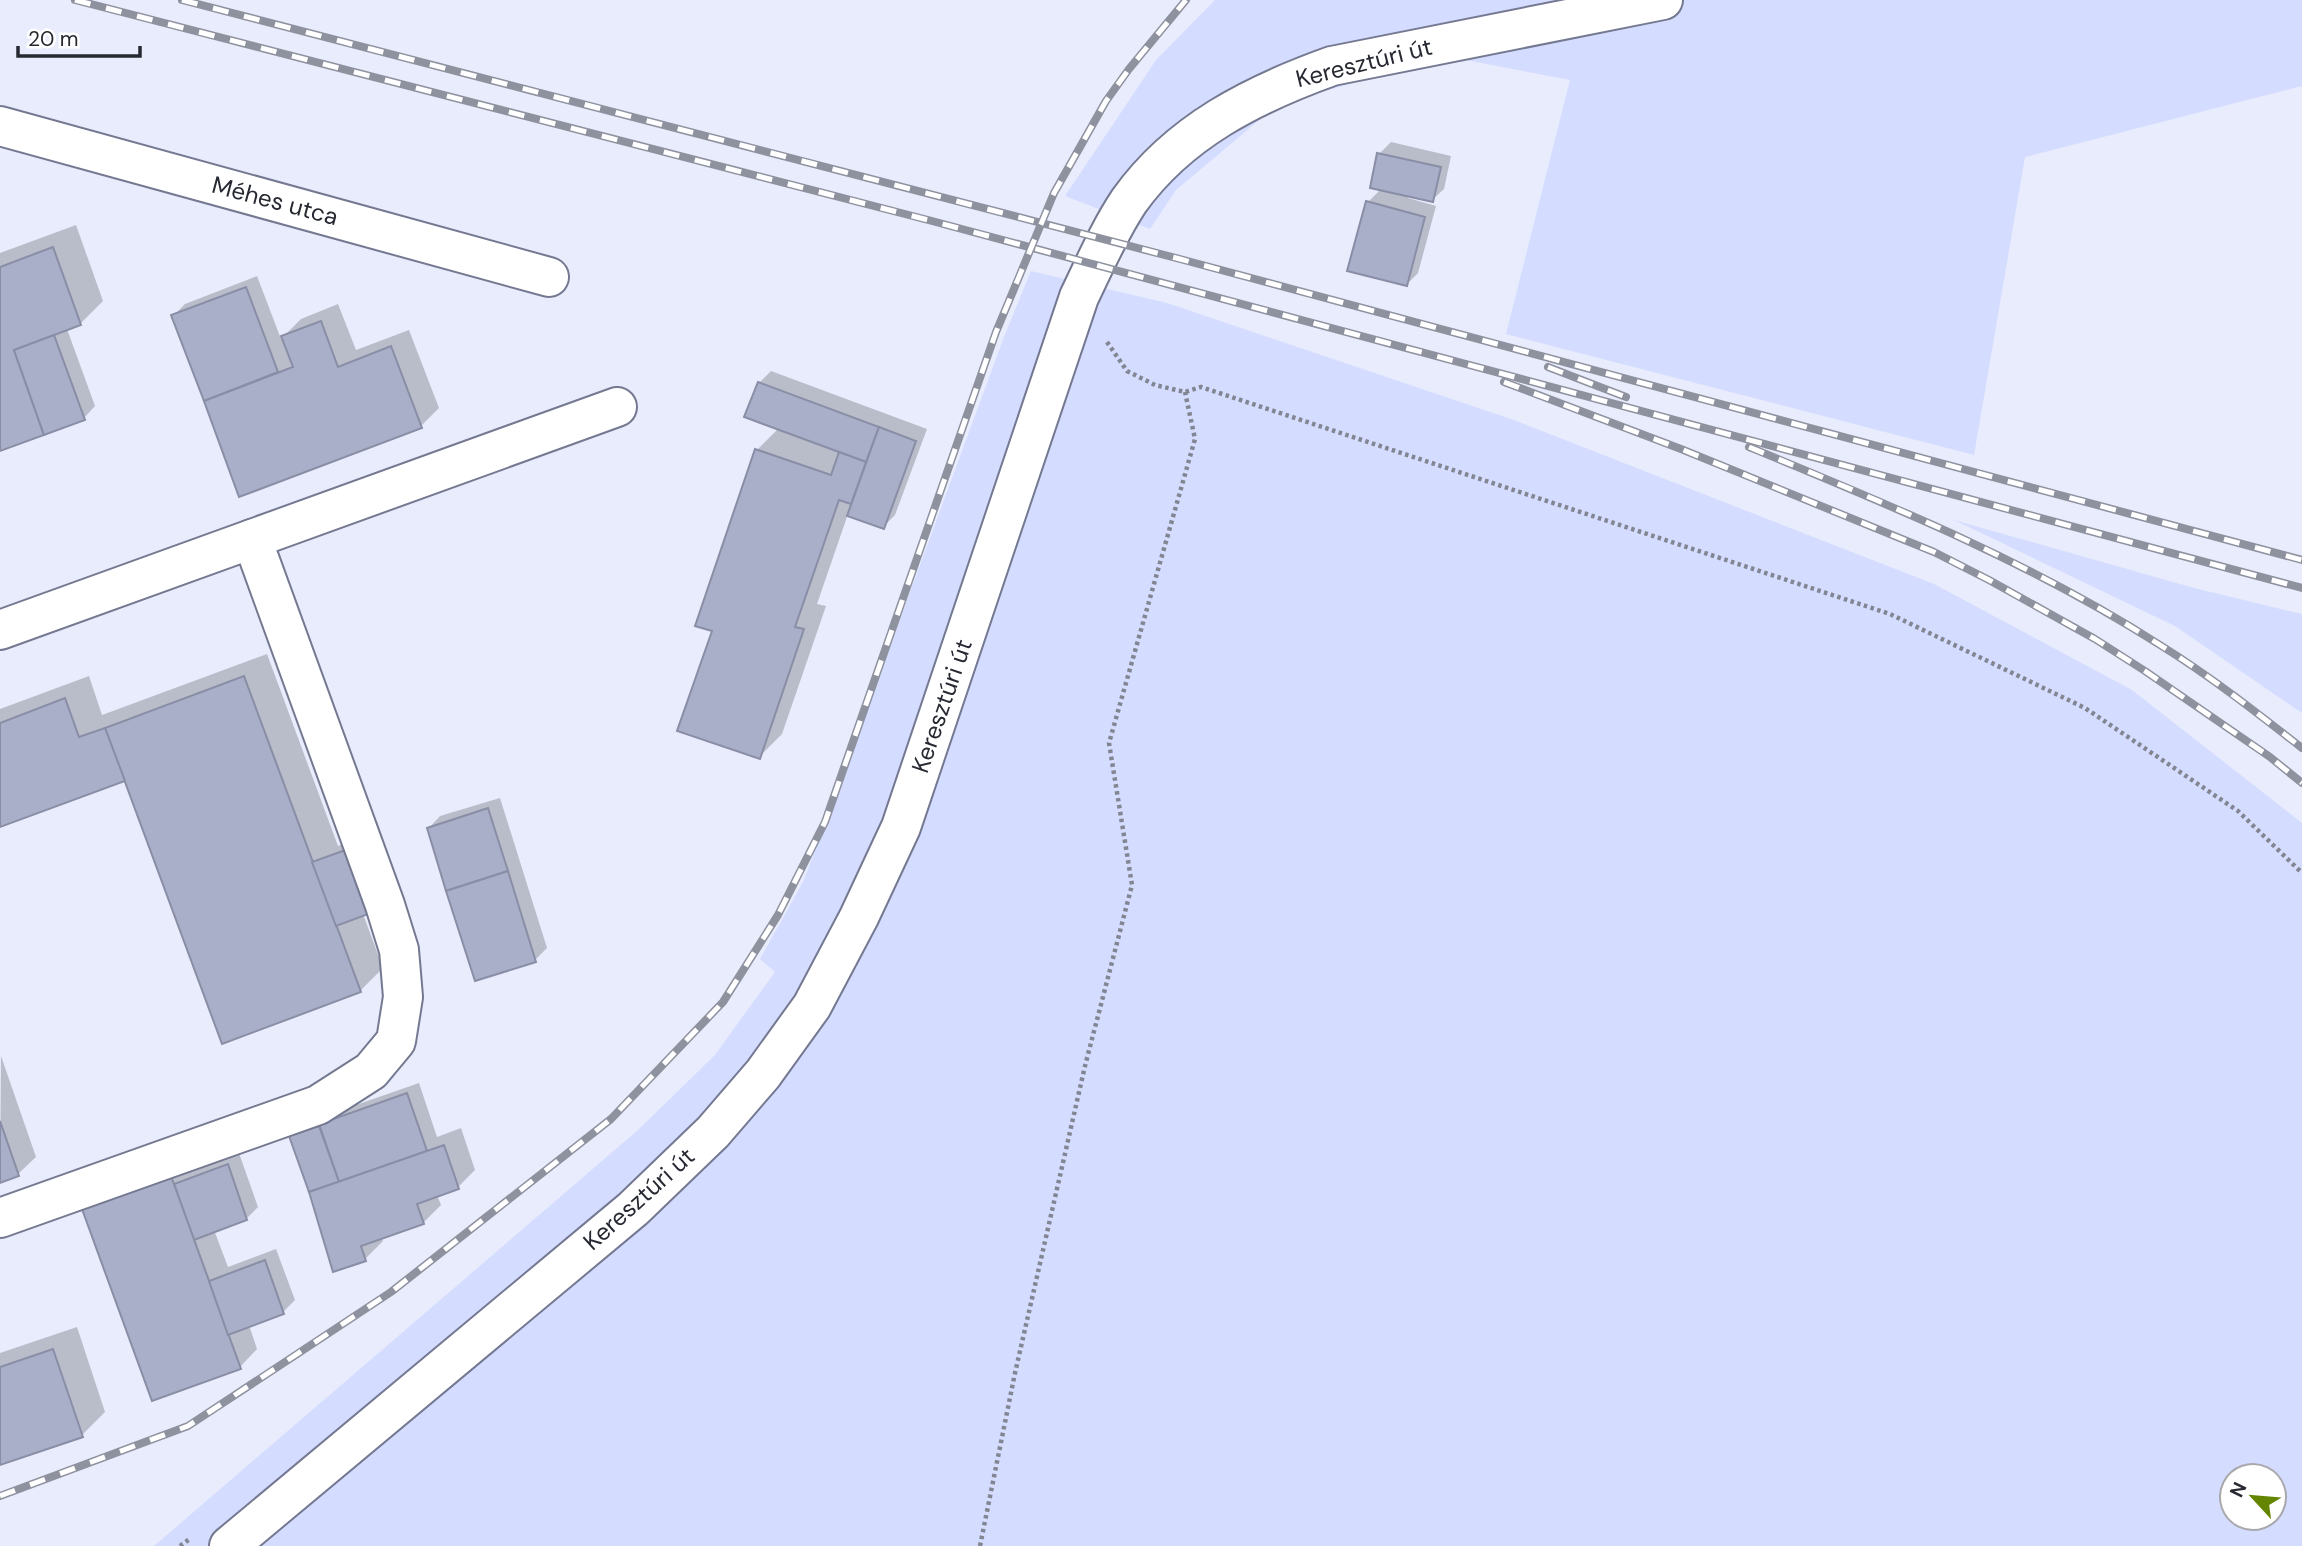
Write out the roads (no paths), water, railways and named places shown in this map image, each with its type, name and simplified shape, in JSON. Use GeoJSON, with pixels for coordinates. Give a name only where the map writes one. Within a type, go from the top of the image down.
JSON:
{"type":"FeatureCollection","features":[{"type":"Feature","properties":{"kind":"main road","name":"Keresztúri út"},"geometry":{"type":"LineString","coordinates":[[214,1539],[633,1209],[713,1132],[763,1074],[813,1006],[901,827],[1079,297],[1106,240],[1130,201],[1162,164],[1198,131],[1235,107],[1286,83],[1332,66],[1624,4],[1663,0]]}},
{"type":"Feature","properties":{"kind":"main road","name":"Méhes utca"},"geometry":{"type":"LineString","coordinates":[[0,126],[549,277]]}},
{"type":"Feature","properties":{"kind":"main road"},"geometry":{"type":"LineString","coordinates":[[0,630],[617,407]]}},
{"type":"Feature","properties":{"kind":"main road"},"geometry":{"type":"LineString","coordinates":[[0,1218],[318,1105],[371,1071],[396,1041],[403,997],[399,950],[252,539]]}},
{"type":"Feature","properties":{"kind":"railway"},"geometry":{"type":"LineString","coordinates":[[75,0],[932,221],[2302,588]]}},
{"type":"Feature","properties":{"kind":"railway"},"geometry":{"type":"LineString","coordinates":[[182,0],[1180,259],[2302,560]]}},
{"type":"Feature","properties":{"kind":"railway"},"geometry":{"type":"LineString","coordinates":[[0,1496],[188,1426],[391,1292],[611,1119],[723,1002],[778,915],[825,822],[996,332],[1054,193],[1106,101],[1186,0]]}},
{"type":"Feature","properties":{"kind":"railway"},"geometry":{"type":"LineString","coordinates":[[1548,367],[1626,397]]}},
{"type":"Feature","properties":{"kind":"railway"},"geometry":{"type":"LineString","coordinates":[[1504,382],[1681,449],[1934,552],[2095,639],[2270,757],[2302,783]]}},
{"type":"Feature","properties":{"kind":"railway"},"geometry":{"type":"LineString","coordinates":[[1749,447],[1959,537],[2062,588],[2179,657],[2302,748]]}}]}
